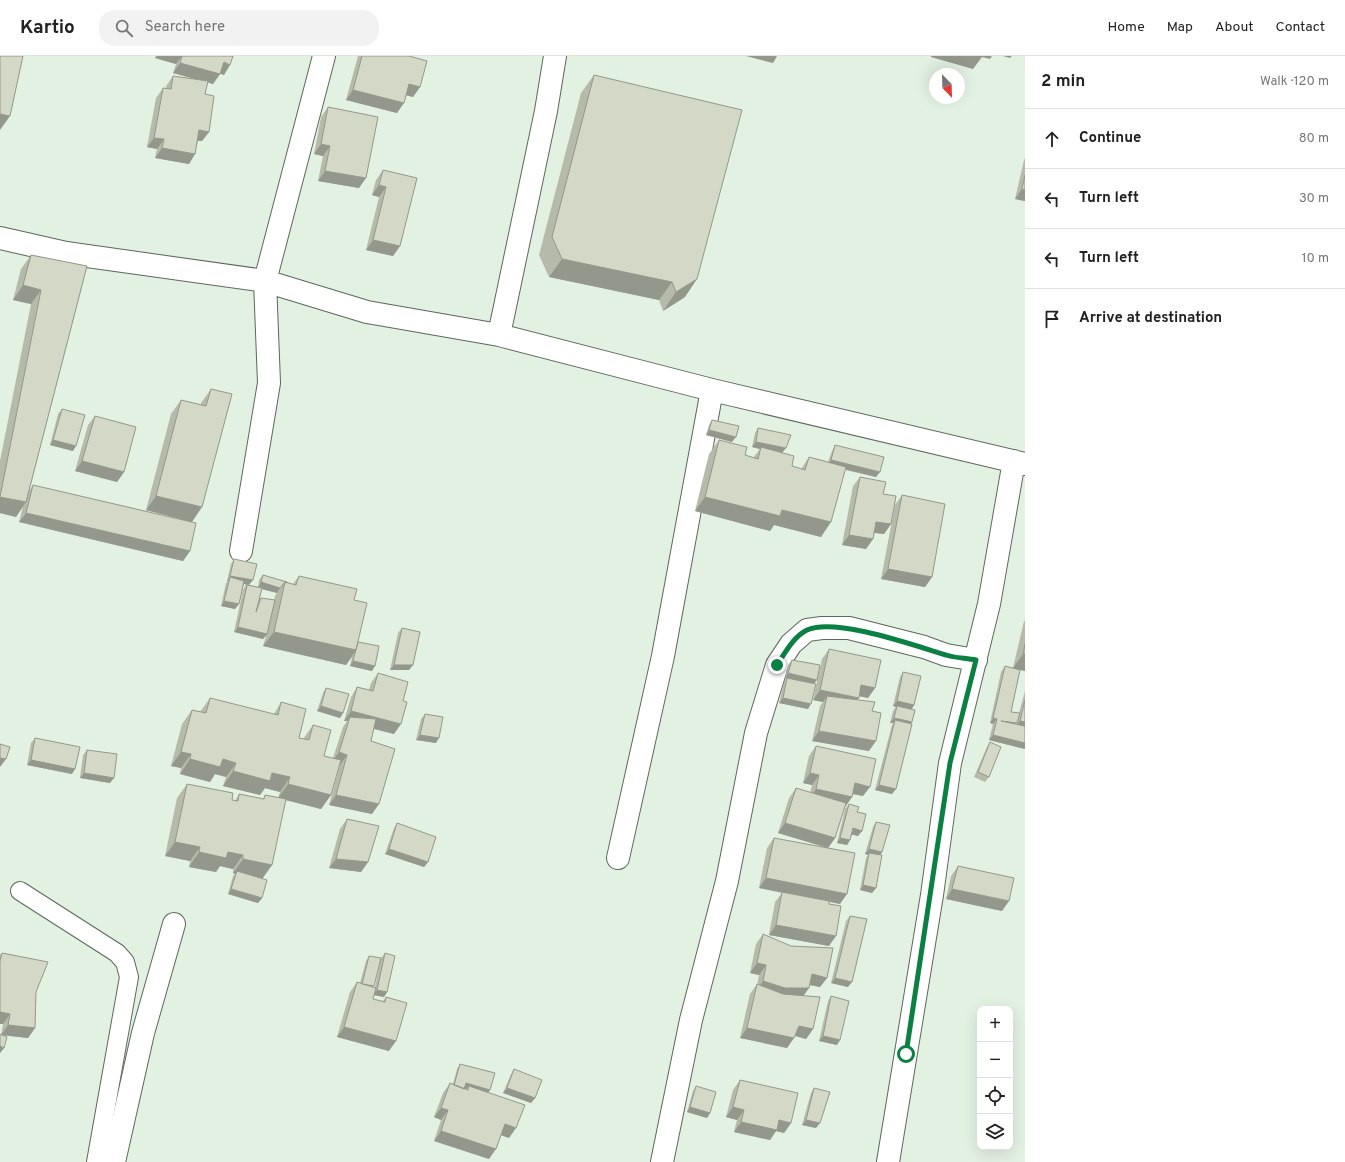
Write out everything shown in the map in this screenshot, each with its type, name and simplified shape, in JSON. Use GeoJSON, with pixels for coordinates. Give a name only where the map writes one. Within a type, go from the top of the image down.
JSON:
{"type":"FeatureCollection","features":[{"type":"Feature","properties":{"kind":"street"},"geometry":{"type":"LineString","coordinates":[[241,551],[269,383],[265,281],[324,56]]}},
{"type":"Feature","properties":{"kind":"street"},"geometry":{"type":"LineString","coordinates":[[499,335],[546,111],[555,56]]}},
{"type":"Feature","properties":{"kind":"street"},"geometry":{"type":"LineString","coordinates":[[0,238],[66,253],[265,281],[367,312],[499,335],[712,390],[1019,462],[989,604],[950,763],[929,910],[888,1162]]}},
{"type":"Feature","properties":{"kind":"street"},"geometry":{"type":"LineString","coordinates":[[618,858],[663,656],[712,390]]}},
{"type":"Feature","properties":{"kind":"street"},"geometry":{"type":"LineString","coordinates":[[662,1162],[691,1020],[727,881],[756,733],[777,665],[790,644],[807,630],[822,628],[849,628],[924,647],[946,655],[976,660]]}},
{"type":"Feature","properties":{"kind":"street"},"geometry":{"type":"LineString","coordinates":[[114,1162],[143,1033],[174,924]]}},
{"type":"Feature","properties":{"kind":"lane"},"geometry":{"type":"LineString","coordinates":[[20,891],[117,953],[125,962],[129,976],[96,1162]]}},
{"type":"Feature","properties":{"kind":"building"},"geometry":{"type":"Polygon","coordinates":[[[0,56],[23,56],[10,116],[0,114],[0,56]]]}},
{"type":"Feature","properties":{"kind":"building"},"geometry":{"type":"Polygon","coordinates":[[[182,56],[233,56],[230,65],[224,62],[220,74],[180,63],[182,56]]]}},
{"type":"Feature","properties":{"kind":"building"},"geometry":{"type":"Polygon","coordinates":[[[362,56],[409,56],[427,61],[420,87],[409,84],[404,103],[353,90],[362,56]]]}},
{"type":"Feature","properties":{"kind":"building"},"geometry":{"type":"Polygon","coordinates":[[[594,75],[742,110],[697,279],[676,292],[672,282],[562,259],[552,237],[594,75]]]}},
{"type":"Feature","properties":{"kind":"building"},"geometry":{"type":"Polygon","coordinates":[[[173,76],[208,81],[205,94],[214,96],[209,132],[199,130],[195,154],[162,148],[164,139],[154,138],[163,88],[171,89],[173,76]]]}},
{"type":"Feature","properties":{"kind":"building"},"geometry":{"type":"Polygon","coordinates":[[[328,107],[378,117],[366,178],[325,171],[330,146],[321,144],[328,107]]]}},
{"type":"Feature","properties":{"kind":"building"},"geometry":{"type":"Polygon","coordinates":[[[383,170],[417,178],[400,246],[373,240],[386,187],[379,185],[383,170]]]}},
{"type":"Feature","properties":{"kind":"building"},"geometry":{"type":"Polygon","coordinates":[[[1025,175],[1025,190],[1022,189],[1025,175]]]}},
{"type":"Feature","properties":{"kind":"building"},"geometry":{"type":"Polygon","coordinates":[[[31,255],[87,266],[26,502],[0,497],[41,290],[23,285],[31,255]]]}},
{"type":"Feature","properties":{"kind":"building"},"geometry":{"type":"Polygon","coordinates":[[[211,389],[232,394],[202,507],[156,496],[181,400],[206,406],[211,389]]]}},
{"type":"Feature","properties":{"kind":"building"},"geometry":{"type":"Polygon","coordinates":[[[62,409],[85,415],[76,446],[53,440],[62,409]]]}},
{"type":"Feature","properties":{"kind":"building"},"geometry":{"type":"Polygon","coordinates":[[[95,416],[136,427],[124,472],[82,461],[95,416]]]}},
{"type":"Feature","properties":{"kind":"building"},"geometry":{"type":"Polygon","coordinates":[[[712,420],[739,426],[736,437],[709,430],[712,420]]]}},
{"type":"Feature","properties":{"kind":"building"},"geometry":{"type":"Polygon","coordinates":[[[758,428],[791,435],[786,448],[756,442],[758,428]]]}},
{"type":"Feature","properties":{"kind":"building"},"geometry":{"type":"Polygon","coordinates":[[[719,440],[747,447],[745,455],[758,459],[761,447],[794,456],[792,466],[805,470],[809,457],[846,467],[831,522],[782,510],[780,516],[705,497],[719,440]]]}},
{"type":"Feature","properties":{"kind":"building"},"geometry":{"type":"Polygon","coordinates":[[[835,445],[884,457],[880,472],[831,460],[835,445]]]}},
{"type":"Feature","properties":{"kind":"building"},"geometry":{"type":"Polygon","coordinates":[[[860,477],[886,482],[883,494],[896,496],[891,524],[876,522],[873,539],[849,535],[860,477]]]}},
{"type":"Feature","properties":{"kind":"building"},"geometry":{"type":"Polygon","coordinates":[[[33,485],[196,523],[190,551],[26,513],[33,485]]]}},
{"type":"Feature","properties":{"kind":"building"},"geometry":{"type":"Polygon","coordinates":[[[902,495],[945,504],[932,577],[888,569],[902,495]]]}},
{"type":"Feature","properties":{"kind":"building"},"geometry":{"type":"Polygon","coordinates":[[[234,559],[257,564],[253,580],[230,576],[234,559]]]}},
{"type":"Feature","properties":{"kind":"building"},"geometry":{"type":"Polygon","coordinates":[[[263,575],[287,582],[287,583],[285,582],[280,588],[261,582],[263,575]]]}},
{"type":"Feature","properties":{"kind":"building"},"geometry":{"type":"Polygon","coordinates":[[[299,576],[357,589],[354,600],[367,603],[356,650],[274,632],[285,582],[296,585],[299,576]]]}},
{"type":"Feature","properties":{"kind":"building"},"geometry":{"type":"Polygon","coordinates":[[[230,577],[244,581],[239,604],[224,601],[230,577]]]}},
{"type":"Feature","properties":{"kind":"building"},"geometry":{"type":"Polygon","coordinates":[[[247,585],[262,588],[256,612],[261,598],[275,600],[267,634],[238,627],[247,585]]]}},
{"type":"Feature","properties":{"kind":"building"},"geometry":{"type":"Polygon","coordinates":[[[402,628],[420,632],[413,665],[394,665],[402,628]]]}},
{"type":"Feature","properties":{"kind":"building"},"geometry":{"type":"Polygon","coordinates":[[[358,642],[379,646],[375,666],[353,661],[358,642]]]}},
{"type":"Feature","properties":{"kind":"building"},"geometry":{"type":"Polygon","coordinates":[[[829,649],[881,660],[875,688],[861,685],[859,698],[820,690],[829,649]]]}},
{"type":"Feature","properties":{"kind":"building"},"geometry":{"type":"Polygon","coordinates":[[[792,660],[820,665],[817,680],[788,673],[792,660]]]}},
{"type":"Feature","properties":{"kind":"building"},"geometry":{"type":"Polygon","coordinates":[[[1005,666],[1020,670],[1011,712],[1020,713],[1017,723],[1001,721],[1025,726],[1025,743],[993,735],[997,719],[993,718],[1005,666]]]}},
{"type":"Feature","properties":{"kind":"building"},"geometry":{"type":"Polygon","coordinates":[[[903,672],[921,676],[914,705],[897,701],[903,672]]]}},
{"type":"Feature","properties":{"kind":"building"},"geometry":{"type":"Polygon","coordinates":[[[378,673],[408,682],[403,701],[407,702],[401,724],[351,711],[357,687],[373,691],[378,673]]]}},
{"type":"Feature","properties":{"kind":"building"},"geometry":{"type":"Polygon","coordinates":[[[787,678],[816,684],[811,704],[783,698],[787,678]]]}},
{"type":"Feature","properties":{"kind":"building"},"geometry":{"type":"Polygon","coordinates":[[[326,688],[349,694],[343,713],[321,706],[326,688]]]}},
{"type":"Feature","properties":{"kind":"building"},"geometry":{"type":"Polygon","coordinates":[[[827,696],[875,702],[872,711],[881,713],[876,741],[819,731],[827,696]]]}},
{"type":"Feature","properties":{"kind":"building"},"geometry":{"type":"Polygon","coordinates":[[[210,698],[278,715],[281,702],[306,709],[299,738],[309,740],[313,725],[331,730],[324,756],[341,760],[331,795],[288,784],[290,777],[272,773],[270,781],[233,771],[236,763],[223,759],[220,767],[190,759],[191,754],[181,752],[192,710],[206,713],[210,698]]]}},
{"type":"Feature","properties":{"kind":"building"},"geometry":{"type":"Polygon","coordinates":[[[1025,700],[1025,722],[1020,721],[1025,700]]]}},
{"type":"Feature","properties":{"kind":"building"},"geometry":{"type":"Polygon","coordinates":[[[897,706],[915,710],[912,722],[894,718],[897,706]]]}},
{"type":"Feature","properties":{"kind":"building"},"geometry":{"type":"Polygon","coordinates":[[[425,714],[443,717],[439,738],[420,735],[425,714]]]}},
{"type":"Feature","properties":{"kind":"building"},"geometry":{"type":"Polygon","coordinates":[[[350,717],[376,719],[371,741],[395,749],[379,804],[336,795],[347,755],[339,752],[350,717]]]}},
{"type":"Feature","properties":{"kind":"building"},"geometry":{"type":"Polygon","coordinates":[[[895,720],[912,724],[896,789],[879,785],[895,720]]]}},
{"type":"Feature","properties":{"kind":"building"},"geometry":{"type":"Polygon","coordinates":[[[35,738],[80,747],[75,769],[31,760],[35,738]]]}},
{"type":"Feature","properties":{"kind":"building"},"geometry":{"type":"Polygon","coordinates":[[[990,742],[1001,747],[989,777],[978,772],[990,742]]]}},
{"type":"Feature","properties":{"kind":"building"},"geometry":{"type":"Polygon","coordinates":[[[0,744],[10,747],[6,759],[0,758],[0,744]]]}},
{"type":"Feature","properties":{"kind":"building"},"geometry":{"type":"Polygon","coordinates":[[[816,746],[876,759],[870,787],[855,783],[852,797],[816,789],[819,775],[810,773],[816,746]]]}},
{"type":"Feature","properties":{"kind":"building"},"geometry":{"type":"Polygon","coordinates":[[[87,750],[117,754],[114,778],[84,773],[87,750]]]}},
{"type":"Feature","properties":{"kind":"building"},"geometry":{"type":"Polygon","coordinates":[[[187,784],[233,793],[232,800],[238,801],[239,794],[264,799],[265,795],[286,799],[272,865],[243,859],[243,855],[228,852],[226,858],[199,852],[200,847],[175,842],[187,784]]]}},
{"type":"Feature","properties":{"kind":"building"},"geometry":{"type":"Polygon","coordinates":[[[796,788],[846,803],[835,838],[785,823],[796,788]]]}},
{"type":"Feature","properties":{"kind":"building"},"geometry":{"type":"Polygon","coordinates":[[[849,804],[859,807],[857,812],[866,814],[862,831],[853,828],[850,840],[840,838],[849,804]]]}},
{"type":"Feature","properties":{"kind":"building"},"geometry":{"type":"Polygon","coordinates":[[[347,819],[379,826],[368,862],[336,859],[347,819]]]}},
{"type":"Feature","properties":{"kind":"building"},"geometry":{"type":"Polygon","coordinates":[[[876,822],[890,825],[882,852],[869,849],[876,822]]]}},
{"type":"Feature","properties":{"kind":"building"},"geometry":{"type":"Polygon","coordinates":[[[397,823],[436,837],[428,862],[389,849],[397,823]]]}},
{"type":"Feature","properties":{"kind":"building"},"geometry":{"type":"Polygon","coordinates":[[[774,838],[855,853],[847,894],[766,878],[774,838]]]}},
{"type":"Feature","properties":{"kind":"building"},"geometry":{"type":"Polygon","coordinates":[[[869,853],[882,855],[876,888],[863,885],[869,853]]]}},
{"type":"Feature","properties":{"kind":"building"},"geometry":{"type":"Polygon","coordinates":[[[958,866],[1014,878],[1009,901],[952,889],[958,866]]]}},
{"type":"Feature","properties":{"kind":"building"},"geometry":{"type":"Polygon","coordinates":[[[237,871],[267,880],[262,898],[231,889],[237,871]]]}},
{"type":"Feature","properties":{"kind":"building"},"geometry":{"type":"Polygon","coordinates":[[[782,892],[829,901],[829,904],[841,906],[836,936],[776,925],[782,892]]]}},
{"type":"Feature","properties":{"kind":"building"},"geometry":{"type":"Polygon","coordinates":[[[850,916],[867,919],[852,982],[835,978],[850,916]]]}},
{"type":"Feature","properties":{"kind":"building"},"geometry":{"type":"Polygon","coordinates":[[[763,934],[791,946],[833,948],[827,978],[812,974],[809,988],[785,988],[763,981],[766,965],[757,963],[763,934]]]}},
{"type":"Feature","properties":{"kind":"building"},"geometry":{"type":"Polygon","coordinates":[[[2,953],[48,962],[36,992],[35,1028],[8,1025],[10,1014],[0,1012],[0,961],[2,953]]]}},
{"type":"Feature","properties":{"kind":"building"},"geometry":{"type":"Polygon","coordinates":[[[385,953],[395,956],[387,992],[377,990],[385,953]]]}},
{"type":"Feature","properties":{"kind":"building"},"geometry":{"type":"Polygon","coordinates":[[[369,956],[381,958],[374,986],[362,984],[369,956]]]}},
{"type":"Feature","properties":{"kind":"building"},"geometry":{"type":"Polygon","coordinates":[[[357,982],[376,988],[373,999],[385,1002],[386,997],[407,1003],[396,1041],[344,1027],[357,982]]]}},
{"type":"Feature","properties":{"kind":"building"},"geometry":{"type":"Polygon","coordinates":[[[757,984],[783,994],[820,997],[813,1029],[799,1026],[794,1038],[747,1028],[757,984]]]}},
{"type":"Feature","properties":{"kind":"building"},"geometry":{"type":"Polygon","coordinates":[[[831,996],[849,1001],[840,1040],[823,1036],[831,996]]]}},
{"type":"Feature","properties":{"kind":"building"},"geometry":{"type":"Polygon","coordinates":[[[0,1034],[7,1037],[4,1048],[0,1046],[0,1034]]]}},
{"type":"Feature","properties":{"kind":"building"},"geometry":{"type":"Polygon","coordinates":[[[460,1064],[495,1073],[490,1090],[466,1083],[464,1089],[454,1085],[460,1064]]]}},
{"type":"Feature","properties":{"kind":"building"},"geometry":{"type":"Polygon","coordinates":[[[514,1069],[542,1080],[535,1098],[507,1088],[514,1069]]]}},
{"type":"Feature","properties":{"kind":"building"},"geometry":{"type":"Polygon","coordinates":[[[740,1080],[798,1093],[791,1123],[779,1120],[777,1130],[741,1122],[744,1110],[733,1107],[740,1080]]]}},
{"type":"Feature","properties":{"kind":"building"},"geometry":{"type":"Polygon","coordinates":[[[450,1083],[468,1090],[469,1086],[525,1105],[516,1128],[505,1124],[496,1149],[441,1131],[448,1110],[441,1108],[450,1083]]]}},
{"type":"Feature","properties":{"kind":"building"},"geometry":{"type":"Polygon","coordinates":[[[696,1086],[716,1092],[710,1113],[690,1107],[696,1086]]]}},
{"type":"Feature","properties":{"kind":"building"},"geometry":{"type":"Polygon","coordinates":[[[814,1088],[830,1092],[820,1123],[806,1120],[814,1088]]]}},
{"type":"Feature","properties":{"kind":"route"},"geometry":{"type":"LineString","coordinates":[[777,665],[790,644],[807,630],[822,628],[849,628],[924,647],[946,655],[976,660],[950,763],[932,895],[906,1054]]}}]}
